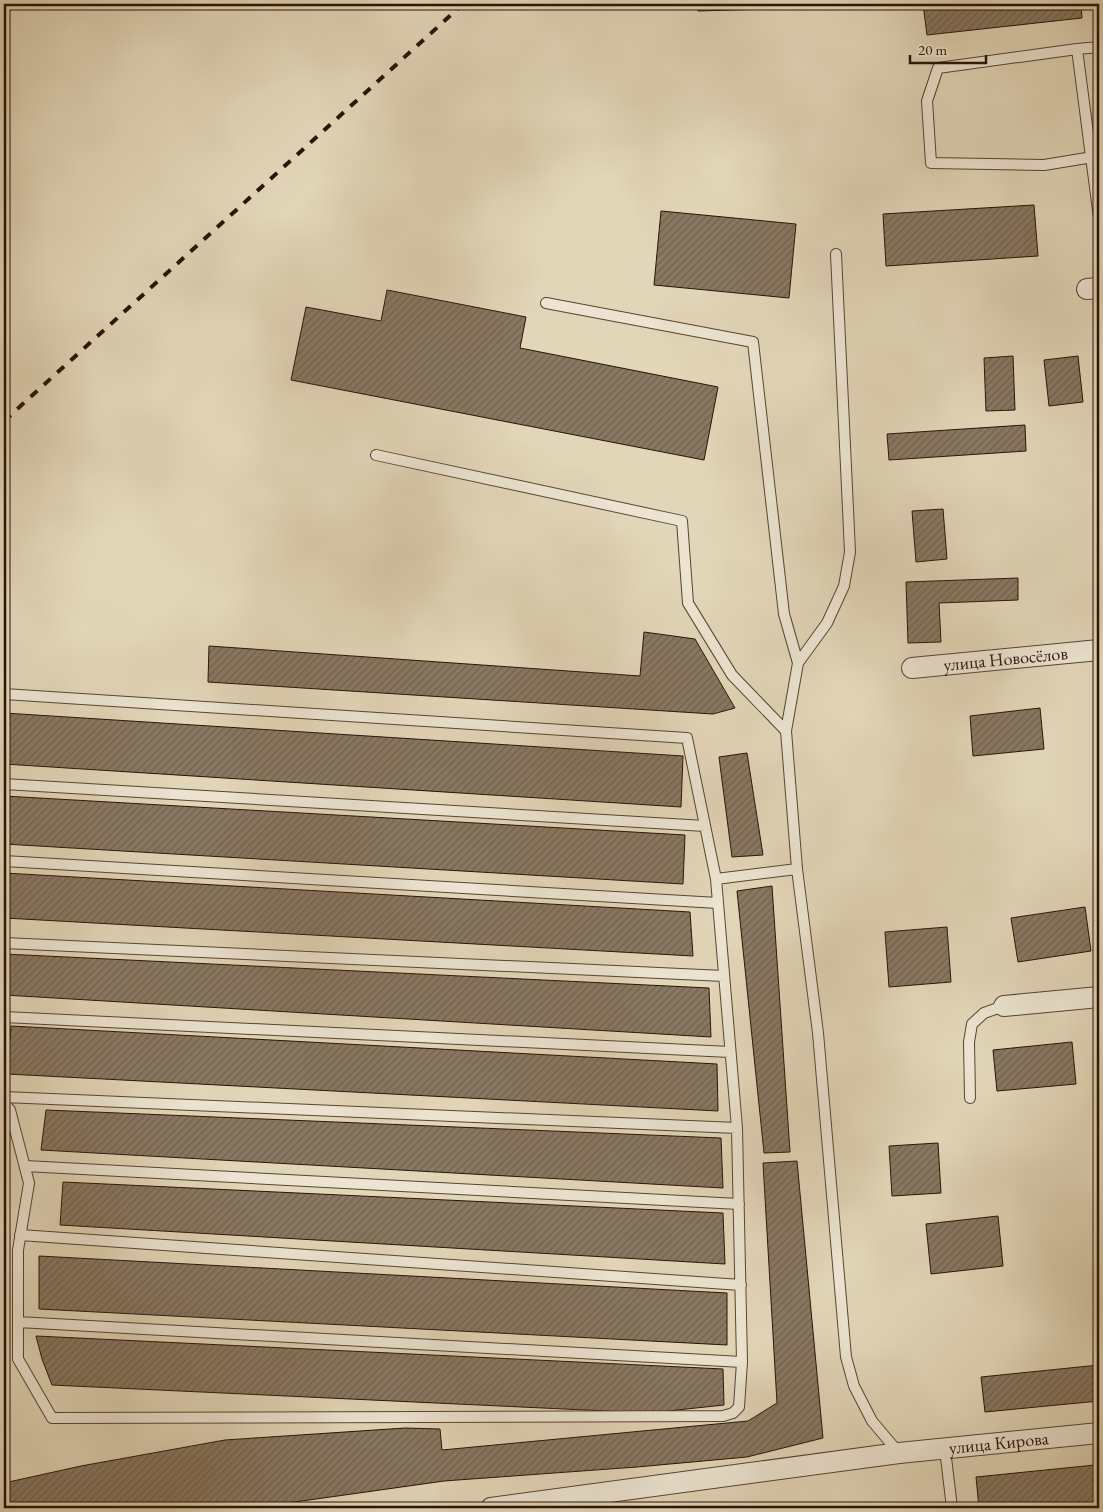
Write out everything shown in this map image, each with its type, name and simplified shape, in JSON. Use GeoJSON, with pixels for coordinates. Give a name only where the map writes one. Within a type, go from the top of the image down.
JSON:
{"type":"FeatureCollection","features":[{"type":"Feature","properties":{"kind":"street","name":"улица Новосёлов"},"geometry":{"type":"LineString","coordinates":[[912,668],[1099,650]]}},
{"type":"Feature","properties":{"kind":"street"},"geometry":{"type":"LineString","coordinates":[[1004,1006],[1099,997]]}},
{"type":"Feature","properties":{"kind":"street","name":"улица Кирова"},"geometry":{"type":"LineString","coordinates":[[491,1508],[899,1453],[1099,1433]]}},
{"type":"Feature","properties":{"kind":"lane"},"geometry":{"type":"LineString","coordinates":[[1095,157],[1044,165],[931,162],[927,101],[938,68],[1077,48],[1099,47]]}},
{"type":"Feature","properties":{"kind":"lane"},"geometry":{"type":"LineString","coordinates":[[1077,48],[1095,157],[1099,218]]}},
{"type":"Feature","properties":{"kind":"lane"},"geometry":{"type":"LineString","coordinates":[[798,662],[827,623],[844,586],[850,552],[836,254]]}},
{"type":"Feature","properties":{"kind":"lane"},"geometry":{"type":"LineString","coordinates":[[546,303],[753,342],[784,614],[798,662],[786,731],[798,869],[818,1033],[846,1357],[854,1386],[872,1421],[899,1453]]}},
{"type":"Feature","properties":{"kind":"lane"},"geometry":{"type":"LineString","coordinates":[[376,455],[682,521],[688,603],[732,675],[786,731]]}},
{"type":"Feature","properties":{"kind":"lane"},"geometry":{"type":"LineString","coordinates":[[4,694],[687,738],[716,879],[737,1128],[742,1362],[740,1407],[733,1413],[723,1416],[52,1418],[18,1359],[18,1250],[29,1183],[10,1110],[4,1103]]}},
{"type":"Feature","properties":{"kind":"lane"},"geometry":{"type":"LineString","coordinates":[[4,784],[705,826]]}},
{"type":"Feature","properties":{"kind":"lane"},"geometry":{"type":"LineString","coordinates":[[4,861],[718,903]]}},
{"type":"Feature","properties":{"kind":"lane"},"geometry":{"type":"LineString","coordinates":[[716,879],[798,869]]}},
{"type":"Feature","properties":{"kind":"lane"},"geometry":{"type":"LineString","coordinates":[[4,943],[724,976]]}},
{"type":"Feature","properties":{"kind":"lane"},"geometry":{"type":"LineString","coordinates":[[970,1098],[969,1042],[972,1024],[984,1013],[1004,1006]]}},
{"type":"Feature","properties":{"kind":"lane"},"geometry":{"type":"LineString","coordinates":[[4,1017],[730,1052]]}},
{"type":"Feature","properties":{"kind":"lane"},"geometry":{"type":"LineString","coordinates":[[4,1097],[737,1128]]}},
{"type":"Feature","properties":{"kind":"lane"},"geometry":{"type":"LineString","coordinates":[[25,1166],[739,1204]]}},
{"type":"Feature","properties":{"kind":"lane"},"geometry":{"type":"LineString","coordinates":[[20,1235],[741,1284]]}},
{"type":"Feature","properties":{"kind":"lane"},"geometry":{"type":"LineString","coordinates":[[18,1322],[742,1362]]}},
{"type":"Feature","properties":{"kind":"lane"},"geometry":{"type":"LineString","coordinates":[[945,1449],[952,1508]]}},
{"type":"Feature","properties":{"kind":"building"},"geometry":{"type":"Polygon","coordinates":[[[698,4],[803,4],[803,8],[698,11],[698,4]]]}},
{"type":"Feature","properties":{"kind":"building"},"geometry":{"type":"Polygon","coordinates":[[[923,4],[1081,4],[1082,18],[927,35],[923,4]]]}},
{"type":"Feature","properties":{"kind":"building"},"geometry":{"type":"Polygon","coordinates":[[[1034,205],[1038,256],[886,266],[883,214],[1034,205]]]}},
{"type":"Feature","properties":{"kind":"building"},"geometry":{"type":"Polygon","coordinates":[[[661,211],[796,224],[789,298],[654,285],[661,211]]]}},
{"type":"Feature","properties":{"kind":"building"},"geometry":{"type":"Polygon","coordinates":[[[387,290],[526,317],[520,348],[718,387],[704,460],[291,380],[306,307],[381,321],[387,290]]]}},
{"type":"Feature","properties":{"kind":"building"},"geometry":{"type":"Polygon","coordinates":[[[1013,356],[1015,410],[986,411],[984,358],[1013,356]]]}},
{"type":"Feature","properties":{"kind":"building"},"geometry":{"type":"Polygon","coordinates":[[[1078,356],[1083,402],[1049,406],[1044,360],[1078,356]]]}},
{"type":"Feature","properties":{"kind":"building"},"geometry":{"type":"Polygon","coordinates":[[[1025,425],[1026,451],[889,460],[887,434],[1025,425]]]}},
{"type":"Feature","properties":{"kind":"building"},"geometry":{"type":"Polygon","coordinates":[[[943,509],[947,559],[916,562],[912,511],[943,509]]]}},
{"type":"Feature","properties":{"kind":"building"},"geometry":{"type":"Polygon","coordinates":[[[1018,578],[1018,600],[939,603],[941,642],[908,643],[906,582],[1018,578]]]}},
{"type":"Feature","properties":{"kind":"building"},"geometry":{"type":"Polygon","coordinates":[[[644,632],[695,639],[735,708],[713,714],[208,682],[209,646],[640,676],[644,632]]]}},
{"type":"Feature","properties":{"kind":"building"},"geometry":{"type":"Polygon","coordinates":[[[1040,708],[1044,749],[973,756],[970,716],[1040,708]]]}},
{"type":"Feature","properties":{"kind":"building"},"geometry":{"type":"Polygon","coordinates":[[[4,713],[683,756],[681,807],[4,764],[4,713]]]}},
{"type":"Feature","properties":{"kind":"building"},"geometry":{"type":"Polygon","coordinates":[[[747,753],[763,855],[732,857],[719,757],[747,753]]]}},
{"type":"Feature","properties":{"kind":"building"},"geometry":{"type":"Polygon","coordinates":[[[4,796],[685,835],[683,884],[4,844],[4,796]]]}},
{"type":"Feature","properties":{"kind":"building"},"geometry":{"type":"Polygon","coordinates":[[[4,873],[690,912],[693,956],[4,918],[4,873]]]}},
{"type":"Feature","properties":{"kind":"building"},"geometry":{"type":"Polygon","coordinates":[[[772,886],[790,1152],[764,1153],[737,891],[772,886]]]}},
{"type":"Feature","properties":{"kind":"building"},"geometry":{"type":"Polygon","coordinates":[[[1085,907],[1091,951],[1018,962],[1011,918],[1085,907]]]}},
{"type":"Feature","properties":{"kind":"building"},"geometry":{"type":"Polygon","coordinates":[[[947,927],[951,982],[889,987],[885,932],[947,927]]]}},
{"type":"Feature","properties":{"kind":"building"},"geometry":{"type":"Polygon","coordinates":[[[4,954],[709,988],[711,1037],[4,995],[4,954]]]}},
{"type":"Feature","properties":{"kind":"building"},"geometry":{"type":"Polygon","coordinates":[[[11,1026],[717,1064],[718,1111],[7,1074],[11,1026]]]}},
{"type":"Feature","properties":{"kind":"building"},"geometry":{"type":"Polygon","coordinates":[[[1072,1042],[1076,1084],[997,1091],[993,1050],[1072,1042]]]}},
{"type":"Feature","properties":{"kind":"building"},"geometry":{"type":"Polygon","coordinates":[[[46,1110],[721,1138],[723,1188],[41,1150],[46,1110]]]}},
{"type":"Feature","properties":{"kind":"building"},"geometry":{"type":"Polygon","coordinates":[[[938,1143],[941,1193],[892,1196],[889,1146],[938,1143]]]}},
{"type":"Feature","properties":{"kind":"building"},"geometry":{"type":"Polygon","coordinates":[[[797,1161],[823,1438],[747,1457],[444,1481],[252,1508],[4,1508],[4,1483],[81,1466],[225,1440],[405,1428],[440,1429],[442,1450],[748,1421],[777,1403],[763,1163],[797,1161]]]}},
{"type":"Feature","properties":{"kind":"building"},"geometry":{"type":"Polygon","coordinates":[[[63,1182],[723,1213],[725,1264],[60,1225],[63,1182]]]}},
{"type":"Feature","properties":{"kind":"building"},"geometry":{"type":"Polygon","coordinates":[[[998,1216],[1003,1266],[931,1274],[926,1224],[998,1216]]]}},
{"type":"Feature","properties":{"kind":"building"},"geometry":{"type":"Polygon","coordinates":[[[39,1256],[727,1293],[727,1345],[39,1309],[39,1256]]]}},
{"type":"Feature","properties":{"kind":"building"},"geometry":{"type":"Polygon","coordinates":[[[36,1336],[723,1369],[724,1405],[649,1413],[52,1385],[36,1336]]]}},
{"type":"Feature","properties":{"kind":"building"},"geometry":{"type":"Polygon","coordinates":[[[1099,1365],[1099,1401],[985,1412],[981,1377],[1099,1365]]]}},
{"type":"Feature","properties":{"kind":"building"},"geometry":{"type":"Polygon","coordinates":[[[1095,1465],[1099,1508],[979,1508],[976,1477],[1095,1465]]]}},
{"type":"Feature","properties":{"kind":"railway"},"geometry":{"type":"LineString","coordinates":[[4,421],[463,4]]}}]}
